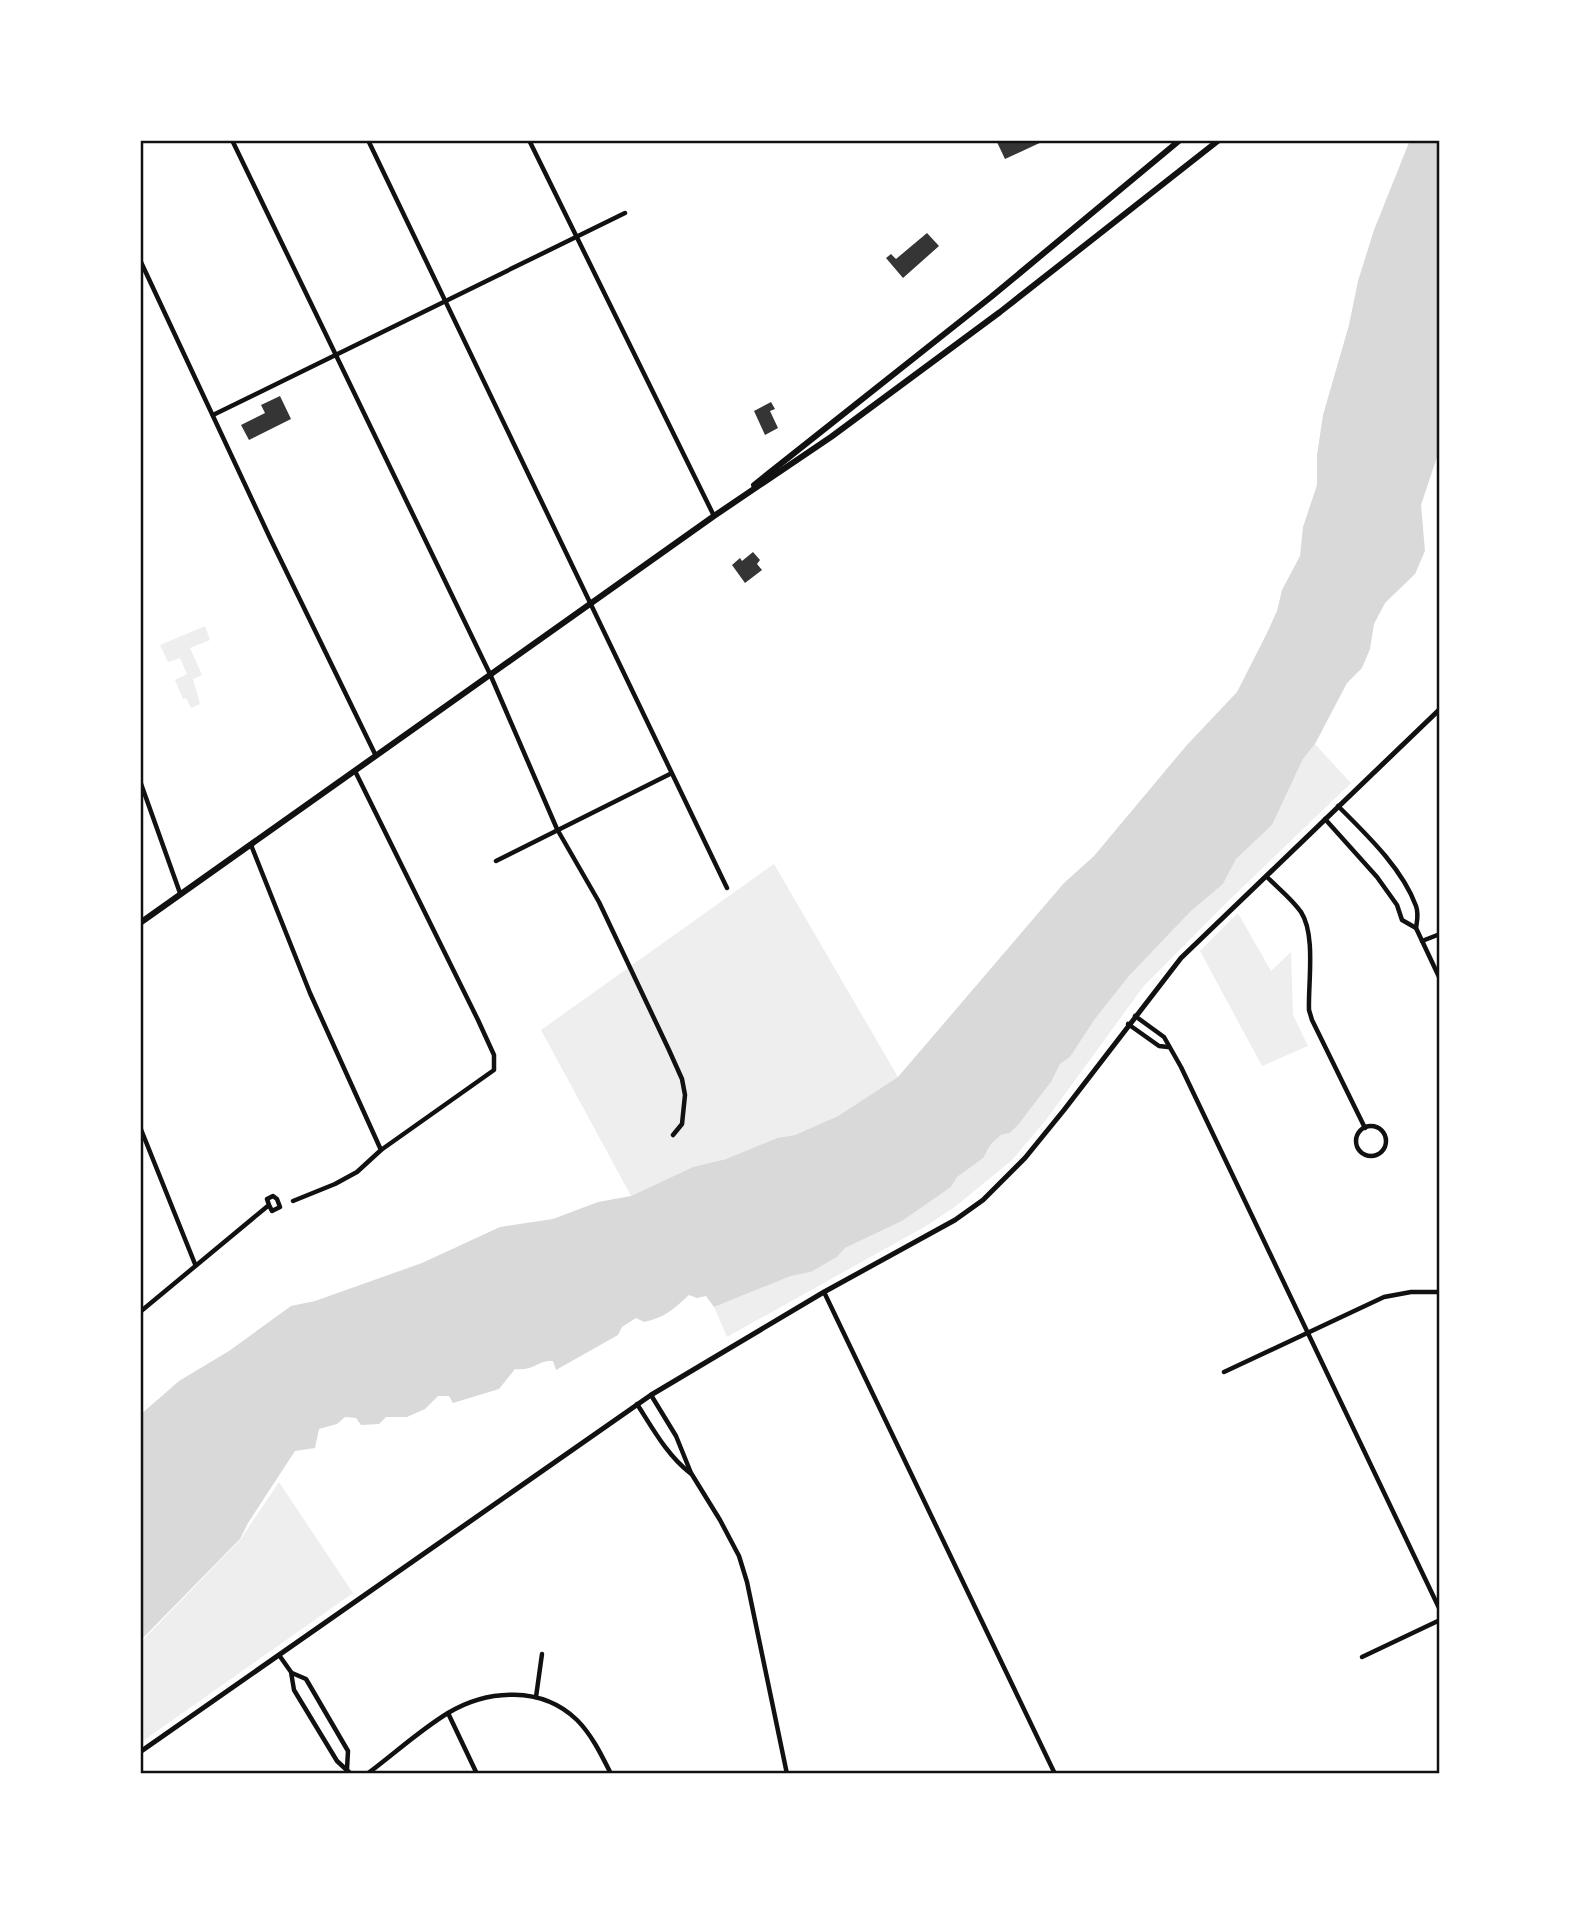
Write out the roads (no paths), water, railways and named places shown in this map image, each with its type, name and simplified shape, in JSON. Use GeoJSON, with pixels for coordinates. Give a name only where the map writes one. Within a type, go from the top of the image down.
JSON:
{"type":"FeatureCollection","features":[{"type":"Feature","properties":{"kind":"main road"},"geometry":{"type":"LineString","coordinates":[[714,516],[992,297],[1180,140]]}},
{"type":"Feature","properties":{"kind":"main road"},"geometry":{"type":"LineString","coordinates":[[140,923],[714,516],[831,437],[1219,140]]}},
{"type":"Feature","properties":{"kind":"street"},"geometry":{"type":"LineString","coordinates":[[232,140],[490,674],[557,829],[599,902],[682,1079],[685,1106],[681,1124],[673,1135]]}},
{"type":"Feature","properties":{"kind":"street"},"geometry":{"type":"LineString","coordinates":[[368,140],[727,888]]}},
{"type":"Feature","properties":{"kind":"street"},"geometry":{"type":"LineString","coordinates":[[529,140],[714,516]]}},
{"type":"Feature","properties":{"kind":"street"},"geometry":{"type":"LineString","coordinates":[[213,415],[625,212]]}},
{"type":"Feature","properties":{"kind":"street"},"geometry":{"type":"LineString","coordinates":[[140,260],[376,756]]}},
{"type":"Feature","properties":{"kind":"street"},"geometry":{"type":"LineString","coordinates":[[140,1752],[651,1395],[824,1292],[955,1220],[983,1200],[1033,1148],[1181,958],[1440,709]]}},
{"type":"Feature","properties":{"kind":"street"},"geometry":{"type":"LineString","coordinates":[[293,1201],[357,1172],[381,1150],[494,1070],[494,1055],[478,1020],[355,771]]}},
{"type":"Feature","properties":{"kind":"street"},"geometry":{"type":"LineString","coordinates":[[496,861],[671,774]]}},
{"type":"Feature","properties":{"kind":"street"},"geometry":{"type":"LineString","coordinates":[[140,781],[180,893]]}},
{"type":"Feature","properties":{"kind":"street"},"geometry":{"type":"LineString","coordinates":[[1338,806],[1380,850],[1399,876],[1416,906],[1416,928],[1440,979]]}},
{"type":"Feature","properties":{"kind":"street"},"geometry":{"type":"LineString","coordinates":[[1325,819],[1377,877],[1396,905],[1402,920],[1416,928]]}},
{"type":"Feature","properties":{"kind":"street"},"geometry":{"type":"LineString","coordinates":[[250,844],[310,993],[381,1150]]}},
{"type":"Feature","properties":{"kind":"street"},"geometry":{"type":"LineString","coordinates":[[1266,877],[1296,905],[1305,919],[1309,938],[1309,1002],[1312,1020],[1365,1128]]}},
{"type":"Feature","properties":{"kind":"street"},"geometry":{"type":"LineString","coordinates":[[1422,941],[1440,934]]}},
{"type":"Feature","properties":{"kind":"street"},"geometry":{"type":"LineString","coordinates":[[1134,1016],[1164,1037],[1181,1067],[1440,1610]]}},
{"type":"Feature","properties":{"kind":"street"},"geometry":{"type":"LineString","coordinates":[[1128,1024],[1159,1046],[1169,1047]]}},
{"type":"Feature","properties":{"kind":"street"},"geometry":{"type":"LineString","coordinates":[[1374,1127],[1385,1135],[1386,1145],[1381,1153],[1371,1156],[1359,1149],[1358,1135],[1365,1128],[1374,1127]]}},
{"type":"Feature","properties":{"kind":"street"},"geometry":{"type":"LineString","coordinates":[[140,1128],[195,1264]]}},
{"type":"Feature","properties":{"kind":"street"},"geometry":{"type":"LineString","coordinates":[[140,1312],[269,1205]]}},
{"type":"Feature","properties":{"kind":"street"},"geometry":{"type":"LineString","coordinates":[[824,1292],[1055,1774]]}},
{"type":"Feature","properties":{"kind":"street"},"geometry":{"type":"LineString","coordinates":[[1224,1372],[1384,1297],[1411,1292],[1440,1292]]}},
{"type":"Feature","properties":{"kind":"street"},"geometry":{"type":"LineString","coordinates":[[651,1395],[676,1436],[691,1474],[739,1556],[747,1582],[787,1774]]}},
{"type":"Feature","properties":{"kind":"street"},"geometry":{"type":"LineString","coordinates":[[637,1405],[663,1444],[691,1474]]}},
{"type":"Feature","properties":{"kind":"street"},"geometry":{"type":"LineString","coordinates":[[1362,1657],[1440,1620]]}},
{"type":"Feature","properties":{"kind":"street"},"geometry":{"type":"LineString","coordinates":[[279,1654],[291,1672],[294,1690],[337,1760],[349,1771]]}},
{"type":"Feature","properties":{"kind":"street"},"geometry":{"type":"LineString","coordinates":[[536,1697],[542,1654]]}},
{"type":"Feature","properties":{"kind":"street"},"geometry":{"type":"LineString","coordinates":[[291,1672],[306,1679],[348,1751],[349,1771]]}},
{"type":"Feature","properties":{"kind":"street"},"geometry":{"type":"LineString","coordinates":[[367,1774],[448,1713],[466,1704],[498,1695],[536,1697],[557,1705],[578,1721],[600,1751],[611,1774]]}},
{"type":"Feature","properties":{"kind":"street"},"geometry":{"type":"LineString","coordinates":[[448,1713],[477,1774]]}}]}
